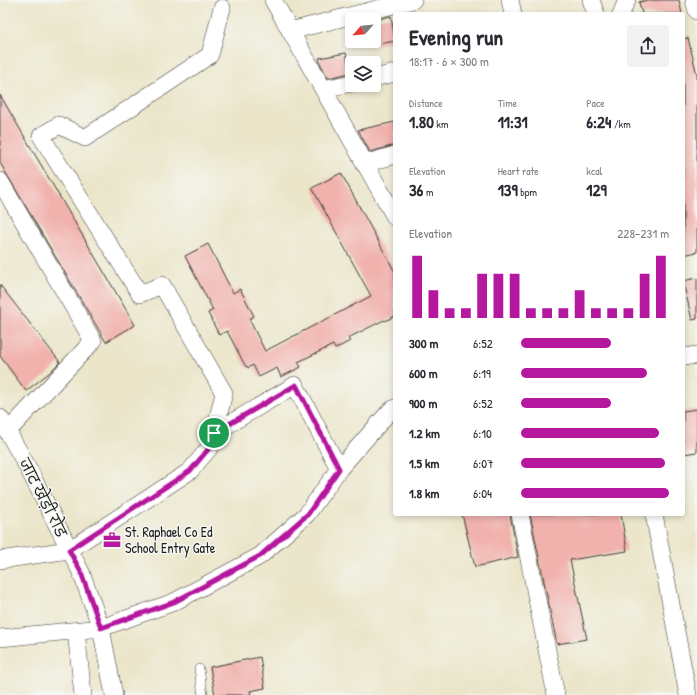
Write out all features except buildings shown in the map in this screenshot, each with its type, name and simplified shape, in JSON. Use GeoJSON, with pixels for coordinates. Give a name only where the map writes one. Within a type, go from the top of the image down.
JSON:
{"type":"FeatureCollection","features":[{"type":"Feature","properties":{"kind":"street"},"geometry":{"type":"LineString","coordinates":[[273,0],[393,214]]}},
{"type":"Feature","properties":{"kind":"street"},"geometry":{"type":"LineString","coordinates":[[290,31],[413,0]]}},
{"type":"Feature","properties":{"kind":"street"},"geometry":{"type":"LineString","coordinates":[[510,0],[513,12]]}},
{"type":"Feature","properties":{"kind":"street"},"geometry":{"type":"LineString","coordinates":[[592,0],[595,12]]}},
{"type":"Feature","properties":{"kind":"street"},"geometry":{"type":"LineString","coordinates":[[622,12],[628,0]]}},
{"type":"Feature","properties":{"kind":"street"},"geometry":{"type":"LineString","coordinates":[[694,0],[697,11]]}},
{"type":"Feature","properties":{"kind":"street"},"geometry":{"type":"LineString","coordinates":[[0,560],[69,550],[190,471],[211,446],[224,393],[162,285],[140,294],[40,136],[59,125],[85,138],[210,55],[222,8]]}},
{"type":"Feature","properties":{"kind":"street"},"geometry":{"type":"LineString","coordinates":[[381,76],[393,73]]}},
{"type":"Feature","properties":{"kind":"street"},"geometry":{"type":"LineString","coordinates":[[324,89],[345,84]]}},
{"type":"Feature","properties":{"kind":"street"},"geometry":{"type":"LineString","coordinates":[[364,164],[393,156]]}},
{"type":"Feature","properties":{"kind":"street"},"geometry":{"type":"LineString","coordinates":[[0,181],[93,341],[4,425]]}},
{"type":"Feature","properties":{"kind":"street"},"geometry":{"type":"LineString","coordinates":[[685,357],[697,355]]}},
{"type":"Feature","properties":{"kind":"street"},"geometry":{"type":"LineString","coordinates":[[214,433],[296,385],[339,469]]}},
{"type":"Feature","properties":{"kind":"street"},"geometry":{"type":"LineString","coordinates":[[0,638],[101,628],[174,602],[260,556],[308,514],[339,469],[393,409]]}},
{"type":"Feature","properties":{"kind":"street","name":"जाट खेड़ी रोड"},"geometry":{"type":"LineString","coordinates":[[4,425],[81,572],[101,628],[114,695]]}},
{"type":"Feature","properties":{"kind":"street"},"geometry":{"type":"LineString","coordinates":[[520,516],[556,695]]}},
{"type":"Feature","properties":{"kind":"street"},"geometry":{"type":"LineString","coordinates":[[654,516],[688,695]]}},
{"type":"Feature","properties":{"kind":"street"},"geometry":{"type":"LineString","coordinates":[[76,631],[83,695]]}},
{"type":"Feature","properties":{"kind":"lane"},"geometry":{"type":"LineString","coordinates":[[199,669],[203,695]]}},
{"type":"Feature","properties":{"kind":"place","name":"St. Raphael Co Ed School Entry Gate"},"geometry":{"type":"Point","coordinates":[112,540]}},
{"type":"Feature","properties":{"kind":"route"},"geometry":{"type":"LineString","coordinates":[[296,385],[339,469],[308,514],[260,556],[174,602],[101,628],[81,572],[69,550],[190,471],[211,446],[214,433],[296,385]]}}]}
